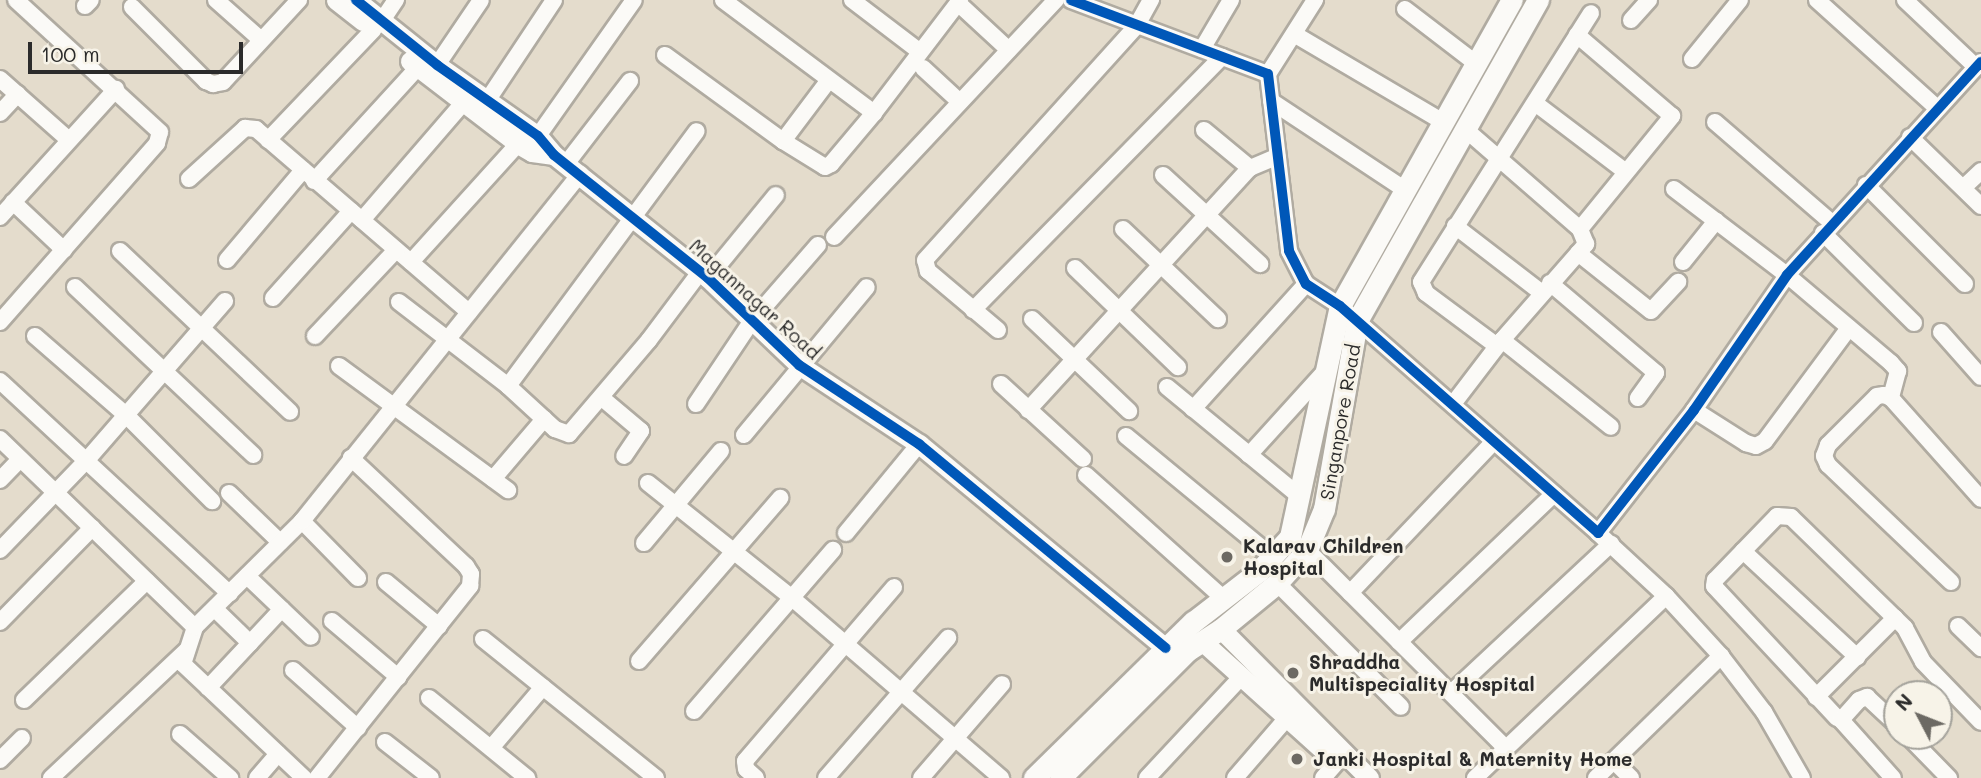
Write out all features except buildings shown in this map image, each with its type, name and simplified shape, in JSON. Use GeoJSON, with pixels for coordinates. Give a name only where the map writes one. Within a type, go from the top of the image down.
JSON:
{"type":"FeatureCollection","features":[{"type":"Feature","properties":{"kind":"main road","name":"Singanpore Road"},"geometry":{"type":"LineString","coordinates":[[1060,778],[1187,651],[1212,636],[1277,583],[1307,550],[1324,509],[1357,321],[1455,126],[1477,64],[1512,0]]}},
{"type":"Feature","properties":{"kind":"main road","name":"Singanpore Road"},"geometry":{"type":"LineString","coordinates":[[1034,778],[1166,648],[1274,558],[1290,537],[1340,306],[1407,191],[1455,126],[1538,0]]}},
{"type":"Feature","properties":{"kind":"street"},"geometry":{"type":"LineString","coordinates":[[0,323],[159,137],[158,126],[16,0]]}},
{"type":"Feature","properties":{"kind":"street"},"geometry":{"type":"LineString","coordinates":[[216,0],[261,40]]}},
{"type":"Feature","properties":{"kind":"street"},"geometry":{"type":"LineString","coordinates":[[132,7],[206,81],[213,84],[223,82],[299,0]]}},
{"type":"Feature","properties":{"kind":"street","name":"Magannagar Road"},"geometry":{"type":"LineString","coordinates":[[336,0],[377,26],[427,66],[464,102],[518,144],[532,152],[567,164]]}},
{"type":"Feature","properties":{"kind":"street","name":"Magannagar Road"},"geometry":{"type":"LineString","coordinates":[[356,0],[377,26]]}},
{"type":"Feature","properties":{"kind":"street"},"geometry":{"type":"LineString","coordinates":[[268,140],[377,26],[396,0]]}},
{"type":"Feature","properties":{"kind":"street"},"geometry":{"type":"LineString","coordinates":[[227,260],[308,175],[427,66],[481,0]]}},
{"type":"Feature","properties":{"kind":"street"},"geometry":{"type":"LineString","coordinates":[[486,100],[554,0]]}},
{"type":"Feature","properties":{"kind":"street"},"geometry":{"type":"LineString","coordinates":[[538,136],[634,0]]}},
{"type":"Feature","properties":{"kind":"street"},"geometry":{"type":"LineString","coordinates":[[723,0],[874,113]]}},
{"type":"Feature","properties":{"kind":"street"},"geometry":{"type":"LineString","coordinates":[[852,0],[872,6],[919,51]]}},
{"type":"Feature","properties":{"kind":"street"},"geometry":{"type":"LineString","coordinates":[[834,237],[1056,0]]}},
{"type":"Feature","properties":{"kind":"street"},"geometry":{"type":"LineString","coordinates":[[1072,0],[1268,74]]}},
{"type":"Feature","properties":{"kind":"street"},"geometry":{"type":"LineString","coordinates":[[998,330],[928,271],[925,260],[1137,24],[1150,0]]}},
{"type":"Feature","properties":{"kind":"street"},"geometry":{"type":"LineString","coordinates":[[1202,49],[1231,0]]}},
{"type":"Feature","properties":{"kind":"street"},"geometry":{"type":"LineString","coordinates":[[1315,0],[1268,74],[1289,251],[1306,284],[1340,306],[1611,544],[1666,596],[1721,656],[1764,712],[1802,778]]}},
{"type":"Feature","properties":{"kind":"street"},"geometry":{"type":"LineString","coordinates":[[1631,20],[1649,0]]}},
{"type":"Feature","properties":{"kind":"street"},"geometry":{"type":"LineString","coordinates":[[1692,59],[1740,0]]}},
{"type":"Feature","properties":{"kind":"street"},"geometry":{"type":"LineString","coordinates":[[1817,0],[1936,107]]}},
{"type":"Feature","properties":{"kind":"street"},"geometry":{"type":"LineString","coordinates":[[1598,533],[1694,410],[1787,275],[1936,107],[1978,65],[1905,0]]}},
{"type":"Feature","properties":{"kind":"street"},"geometry":{"type":"LineString","coordinates":[[666,55],[783,141],[825,167],[831,164],[874,113],[959,1],[1009,50]]}},
{"type":"Feature","properties":{"kind":"street"},"geometry":{"type":"LineString","coordinates":[[1405,9],[1477,64]]}},
{"type":"Feature","properties":{"kind":"street"},"geometry":{"type":"LineString","coordinates":[[1591,13],[1423,276],[1422,288],[1611,427]]}},
{"type":"Feature","properties":{"kind":"street"},"geometry":{"type":"LineString","coordinates":[[1294,34],[1455,126],[1500,158],[1580,229],[1587,241],[1499,343],[1453,404]]}},
{"type":"Feature","properties":{"kind":"street"},"geometry":{"type":"LineString","coordinates":[[1577,35],[1672,116],[1580,229]]}},
{"type":"Feature","properties":{"kind":"street"},"geometry":{"type":"LineString","coordinates":[[973,310],[1222,57]]}},
{"type":"Feature","properties":{"kind":"street","name":"Magannagar Road"},"geometry":{"type":"LineString","coordinates":[[427,66],[486,100],[538,136],[567,164],[704,275],[799,365],[919,444],[1166,648]]}},
{"type":"Feature","properties":{"kind":"street"},"geometry":{"type":"LineString","coordinates":[[923,68],[960,102]]}},
{"type":"Feature","properties":{"kind":"street"},"geometry":{"type":"LineString","coordinates":[[0,79],[69,140]]}},
{"type":"Feature","properties":{"kind":"street"},"geometry":{"type":"LineString","coordinates":[[783,141],[829,80]]}},
{"type":"Feature","properties":{"kind":"street"},"geometry":{"type":"LineString","coordinates":[[304,778],[183,664],[195,627],[302,521],[469,312],[567,164],[630,81]]}},
{"type":"Feature","properties":{"kind":"street"},"geometry":{"type":"LineString","coordinates":[[0,217],[116,89]]}},
{"type":"Feature","properties":{"kind":"street"},"geometry":{"type":"LineString","coordinates":[[0,113],[18,94]]}},
{"type":"Feature","properties":{"kind":"street"},"geometry":{"type":"LineString","coordinates":[[1271,101],[1407,191]]}},
{"type":"Feature","properties":{"kind":"street"},"geometry":{"type":"LineString","coordinates":[[272,298],[357,216],[464,102]]}},
{"type":"Feature","properties":{"kind":"street"},"geometry":{"type":"LineString","coordinates":[[1535,103],[1626,172]]}},
{"type":"Feature","properties":{"kind":"street"},"geometry":{"type":"LineString","coordinates":[[1715,122],[1828,228],[1914,323]]}},
{"type":"Feature","properties":{"kind":"street"},"geometry":{"type":"LineString","coordinates":[[189,179],[245,128],[256,129],[469,312]]}},
{"type":"Feature","properties":{"kind":"street"},"geometry":{"type":"LineString","coordinates":[[1204,130],[1250,168]]}},
{"type":"Feature","properties":{"kind":"street"},"geometry":{"type":"LineString","coordinates":[[508,386],[632,215],[697,131]]}},
{"type":"Feature","properties":{"kind":"street"},"geometry":{"type":"LineString","coordinates":[[1910,137],[1981,206]]}},
{"type":"Feature","properties":{"kind":"street"},"geometry":{"type":"LineString","coordinates":[[411,261],[518,144]]}},
{"type":"Feature","properties":{"kind":"street"},"geometry":{"type":"LineString","coordinates":[[1028,410],[1250,168],[1278,156]]}},
{"type":"Feature","properties":{"kind":"street"},"geometry":{"type":"LineString","coordinates":[[1963,188],[1981,171]]}},
{"type":"Feature","properties":{"kind":"street"},"geometry":{"type":"LineString","coordinates":[[1163,175],[1260,264]]}},
{"type":"Feature","properties":{"kind":"street"},"geometry":{"type":"LineString","coordinates":[[1867,185],[1965,284]]}},
{"type":"Feature","properties":{"kind":"street"},"geometry":{"type":"LineString","coordinates":[[1674,189],[1787,275],[1898,371],[1891,398]]}},
{"type":"Feature","properties":{"kind":"street"},"geometry":{"type":"LineString","coordinates":[[399,302],[508,386],[562,434],[569,434],[776,195]]}},
{"type":"Feature","properties":{"kind":"street"},"geometry":{"type":"LineString","coordinates":[[13,202],[64,250]]}},
{"type":"Feature","properties":{"kind":"street"},"geometry":{"type":"LineString","coordinates":[[1683,262],[1716,221]]}},
{"type":"Feature","properties":{"kind":"street"},"geometry":{"type":"LineString","coordinates":[[1455,226],[1546,288],[1656,373],[1638,398]]}},
{"type":"Feature","properties":{"kind":"street"},"geometry":{"type":"LineString","coordinates":[[1123,229],[1218,319]]}},
{"type":"Feature","properties":{"kind":"street"},"geometry":{"type":"LineString","coordinates":[[696,404],[751,322],[818,245]]}},
{"type":"Feature","properties":{"kind":"street"},"geometry":{"type":"LineString","coordinates":[[315,336],[396,250]]}},
{"type":"Feature","properties":{"kind":"street"},"geometry":{"type":"LineString","coordinates":[[120,251],[290,412]]}},
{"type":"Feature","properties":{"kind":"street"},"geometry":{"type":"LineString","coordinates":[[1578,253],[1651,311],[1678,282]]}},
{"type":"Feature","properties":{"kind":"street"},"geometry":{"type":"LineString","coordinates":[[1075,268],[1178,367]]}},
{"type":"Feature","properties":{"kind":"street"},"geometry":{"type":"LineString","coordinates":[[1193,409],[1306,284]]}},
{"type":"Feature","properties":{"kind":"street"},"geometry":{"type":"LineString","coordinates":[[75,287],[254,454]]}},
{"type":"Feature","properties":{"kind":"street"},"geometry":{"type":"LineString","coordinates":[[744,435],[799,365],[867,287]]}},
{"type":"Feature","properties":{"kind":"street"},"geometry":{"type":"LineString","coordinates":[[0,550],[86,461],[225,301]]}},
{"type":"Feature","properties":{"kind":"street"},"geometry":{"type":"LineString","coordinates":[[1032,319],[1129,411]]}},
{"type":"Feature","properties":{"kind":"street"},"geometry":{"type":"LineString","coordinates":[[1694,410],[1746,443],[1756,446],[1765,442],[1849,328]]}},
{"type":"Feature","properties":{"kind":"street"},"geometry":{"type":"LineString","coordinates":[[1941,332],[1981,377]]}},
{"type":"Feature","properties":{"kind":"street"},"geometry":{"type":"LineString","coordinates":[[36,337],[126,415],[212,501]]}},
{"type":"Feature","properties":{"kind":"street"},"geometry":{"type":"LineString","coordinates":[[339,366],[508,490]]}},
{"type":"Feature","properties":{"kind":"street"},"geometry":{"type":"LineString","coordinates":[[1249,455],[1327,369]]}},
{"type":"Feature","properties":{"kind":"street"},"geometry":{"type":"LineString","coordinates":[[0,381],[230,594]]}},
{"type":"Feature","properties":{"kind":"street"},"geometry":{"type":"LineString","coordinates":[[1001,384],[1223,598]]}},
{"type":"Feature","properties":{"kind":"street"},"geometry":{"type":"LineString","coordinates":[[1167,387],[1299,496]]}},
{"type":"Feature","properties":{"kind":"street"},"geometry":{"type":"LineString","coordinates":[[1951,582],[1828,465],[1824,456],[1828,445],[1877,396],[1884,394],[1891,398],[1981,499]]}},
{"type":"Feature","properties":{"kind":"street"},"geometry":{"type":"LineString","coordinates":[[602,398],[641,431],[624,456]]}},
{"type":"Feature","properties":{"kind":"street"},"geometry":{"type":"LineString","coordinates":[[493,479],[544,419]]}},
{"type":"Feature","properties":{"kind":"street"},"geometry":{"type":"LineString","coordinates":[[1126,436],[1274,558]]}},
{"type":"Feature","properties":{"kind":"street"},"geometry":{"type":"LineString","coordinates":[[0,439],[195,627]]}},
{"type":"Feature","properties":{"kind":"street"},"geometry":{"type":"LineString","coordinates":[[1350,593],[1494,441]]}},
{"type":"Feature","properties":{"kind":"street"},"geometry":{"type":"LineString","coordinates":[[846,533],[919,444]]}},
{"type":"Feature","properties":{"kind":"street"},"geometry":{"type":"LineString","coordinates":[[643,543],[721,452]]}},
{"type":"Feature","properties":{"kind":"street"},"geometry":{"type":"LineString","coordinates":[[0,480],[20,458]]}},
{"type":"Feature","properties":{"kind":"street"},"geometry":{"type":"LineString","coordinates":[[317,778],[470,586],[471,574],[351,458]]}},
{"type":"Feature","properties":{"kind":"street"},"geometry":{"type":"LineString","coordinates":[[648,483],[792,598],[1001,778]]}},
{"type":"Feature","properties":{"kind":"street"},"geometry":{"type":"LineString","coordinates":[[229,493],[280,542]]}},
{"type":"Feature","properties":{"kind":"street"},"geometry":{"type":"LineString","coordinates":[[1399,642],[1554,494]]}},
{"type":"Feature","properties":{"kind":"street"},"geometry":{"type":"LineString","coordinates":[[639,661],[780,498]]}},
{"type":"Feature","properties":{"kind":"street"},"geometry":{"type":"LineString","coordinates":[[1837,718],[1714,586],[1715,580],[1777,516],[1791,517],[1905,628],[1923,662],[1981,722]]}},
{"type":"Feature","properties":{"kind":"street"},"geometry":{"type":"LineString","coordinates":[[302,521],[358,578]]}},
{"type":"Feature","properties":{"kind":"street"},"geometry":{"type":"LineString","coordinates":[[0,622],[92,528]]}},
{"type":"Feature","properties":{"kind":"street"},"geometry":{"type":"LineString","coordinates":[[1451,694],[1611,544]]}},
{"type":"Feature","properties":{"kind":"street"},"geometry":{"type":"LineString","coordinates":[[694,710],[833,550]]}},
{"type":"Feature","properties":{"kind":"street"},"geometry":{"type":"LineString","coordinates":[[1307,550],[1506,748]]}},
{"type":"Feature","properties":{"kind":"street"},"geometry":{"type":"LineString","coordinates":[[1743,551],[1857,657]]}},
{"type":"Feature","properties":{"kind":"street"},"geometry":{"type":"LineString","coordinates":[[247,576],[311,637]]}},
{"type":"Feature","properties":{"kind":"street"},"geometry":{"type":"LineString","coordinates":[[24,700],[147,581]]}},
{"type":"Feature","properties":{"kind":"street"},"geometry":{"type":"LineString","coordinates":[[386,582],[439,626]]}},
{"type":"Feature","properties":{"kind":"street"},"geometry":{"type":"LineString","coordinates":[[1277,583],[1401,707]]}},
{"type":"Feature","properties":{"kind":"street"},"geometry":{"type":"LineString","coordinates":[[755,778],[744,765],[745,761],[894,587]]}},
{"type":"Feature","properties":{"kind":"street"},"geometry":{"type":"LineString","coordinates":[[1475,778],[1666,596]]}},
{"type":"Feature","properties":{"kind":"street"},"geometry":{"type":"LineString","coordinates":[[215,609],[250,643]]}},
{"type":"Feature","properties":{"kind":"street"},"geometry":{"type":"LineString","coordinates":[[208,688],[282,609]]}},
{"type":"Feature","properties":{"kind":"street"},"geometry":{"type":"LineString","coordinates":[[1816,697],[1895,618]]}},
{"type":"Feature","properties":{"kind":"street"},"geometry":{"type":"LineString","coordinates":[[332,621],[398,677]]}},
{"type":"Feature","properties":{"kind":"street"},"geometry":{"type":"LineString","coordinates":[[1958,626],[1981,648]]}},
{"type":"Feature","properties":{"kind":"street"},"geometry":{"type":"LineString","coordinates":[[1212,636],[1242,676],[1287,718],[1329,771],[1350,778]]}},
{"type":"Feature","properties":{"kind":"street"},"geometry":{"type":"LineString","coordinates":[[1212,636],[1369,778]]}},
{"type":"Feature","properties":{"kind":"street"},"geometry":{"type":"LineString","coordinates":[[825,778],[948,638]]}},
{"type":"Feature","properties":{"kind":"street"},"geometry":{"type":"LineString","coordinates":[[483,639],[656,778]]}},
{"type":"Feature","properties":{"kind":"street"},"geometry":{"type":"LineString","coordinates":[[51,778],[188,648]]}},
{"type":"Feature","properties":{"kind":"street"},"geometry":{"type":"LineString","coordinates":[[1596,778],[1721,656]]}},
{"type":"Feature","properties":{"kind":"street"},"geometry":{"type":"LineString","coordinates":[[293,670],[358,728]]}},
{"type":"Feature","properties":{"kind":"street"},"geometry":{"type":"LineString","coordinates":[[1147,778],[1242,676]]}},
{"type":"Feature","properties":{"kind":"street"},"geometry":{"type":"LineString","coordinates":[[921,778],[1002,684]]}},
{"type":"Feature","properties":{"kind":"street"},"geometry":{"type":"LineString","coordinates":[[491,748],[543,687]]}},
{"type":"Feature","properties":{"kind":"street"},"geometry":{"type":"LineString","coordinates":[[429,698],[527,778]]}},
{"type":"Feature","properties":{"kind":"street"},"geometry":{"type":"LineString","coordinates":[[1883,712],[1867,698],[1859,700],[1841,720],[1893,778]]}},
{"type":"Feature","properties":{"kind":"street"},"geometry":{"type":"LineString","coordinates":[[1235,778],[1287,718]]}},
{"type":"Feature","properties":{"kind":"street"},"geometry":{"type":"LineString","coordinates":[[180,734],[230,778]]}},
{"type":"Feature","properties":{"kind":"street"},"geometry":{"type":"LineString","coordinates":[[0,760],[22,738]]}},
{"type":"Feature","properties":{"kind":"street"},"geometry":{"type":"LineString","coordinates":[[386,742],[430,778]]}},
{"type":"Feature","properties":{"kind":"street"},"geometry":{"type":"LineString","coordinates":[[1922,750],[1949,778]]}},
{"type":"Feature","properties":{"kind":"street"},"geometry":{"type":"LineString","coordinates":[[257,778],[278,754]]}},
{"type":"Feature","properties":{"kind":"street"},"geometry":{"type":"LineString","coordinates":[[1614,761],[1631,778]]}},
{"type":"Feature","properties":{"kind":"cycle path"},"geometry":{"type":"LineString","coordinates":[[356,0],[437,65],[538,136],[554,155],[708,278],[799,365],[919,444],[1166,648]]}},
{"type":"Feature","properties":{"kind":"cycle path"},"geometry":{"type":"LineString","coordinates":[[1071,0],[1268,74],[1289,251],[1306,284],[1340,306],[1598,533],[1694,410],[1787,275],[1981,62]]}},
{"type":"Feature","properties":{"kind":"place","name":"Kalarav Children Hospital"},"geometry":{"type":"Point","coordinates":[1227,557]}},
{"type":"Feature","properties":{"kind":"place","name":"Shraddha Multispeciality Hospital"},"geometry":{"type":"Point","coordinates":[1293,673]}},
{"type":"Feature","properties":{"kind":"place","name":"Janki Hospital & Maternity Home"},"geometry":{"type":"Point","coordinates":[1297,759]}}]}
